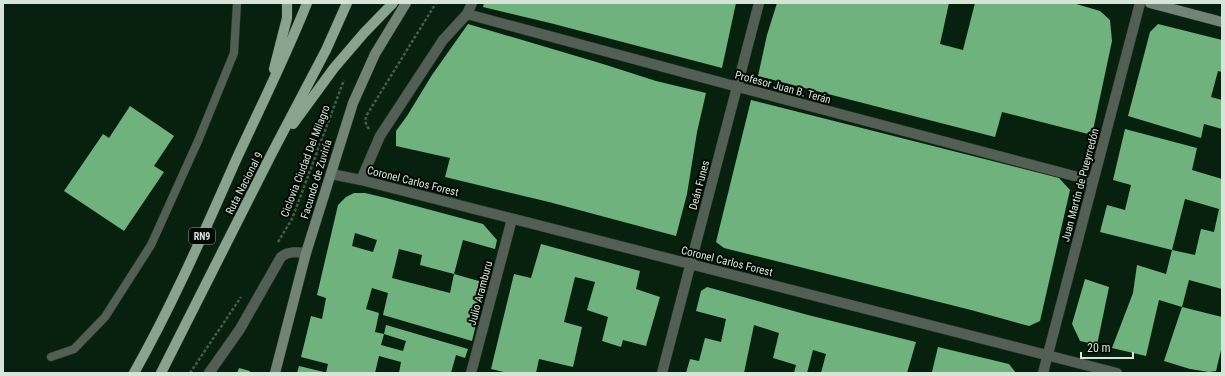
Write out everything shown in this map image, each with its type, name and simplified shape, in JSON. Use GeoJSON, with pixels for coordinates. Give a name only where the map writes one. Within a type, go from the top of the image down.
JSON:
{"type":"FeatureCollection","features":[{"type":"Feature","properties":{"kind":"main road"},"geometry":{"type":"LineString","coordinates":[[266,98],[287,18],[287,3]]}},
{"type":"Feature","properties":{"kind":"main road","name":"Ruta Nacional 9"},"geometry":{"type":"LineString","coordinates":[[134,373],[171,303],[293,39],[308,3]]}},
{"type":"Feature","properties":{"kind":"main road","name":"Ruta Nacional 9"},"geometry":{"type":"LineString","coordinates":[[161,373],[271,155],[326,50],[347,3]]}},
{"type":"Feature","properties":{"kind":"main road"},"geometry":{"type":"LineString","coordinates":[[271,155],[334,68],[364,33],[393,3]]}},
{"type":"Feature","properties":{"kind":"street","name":"Facundo de Zuviría"},"geometry":{"type":"LineString","coordinates":[[275,373],[306,253],[353,103],[361,82],[375,54],[406,3]]}},
{"type":"Feature","properties":{"kind":"street"},"geometry":{"type":"LineString","coordinates":[[361,180],[380,136],[443,40],[467,14],[472,3]]}},
{"type":"Feature","properties":{"kind":"street","name":"Deán Funes"},"geometry":{"type":"LineString","coordinates":[[662,373],[760,3]]}},
{"type":"Feature","properties":{"kind":"street","name":"Juan Martín de Pueyrredón"},"geometry":{"type":"LineString","coordinates":[[1044,373],[1140,3]]}},
{"type":"Feature","properties":{"kind":"street"},"geometry":{"type":"LineString","coordinates":[[1150,3],[1222,22]]}},
{"type":"Feature","properties":{"kind":"street","name":"Profesor Juan B. Terán"},"geometry":{"type":"LineString","coordinates":[[467,14],[1093,181]]}},
{"type":"Feature","properties":{"kind":"street","name":"Coronel Carlos Forest"},"geometry":{"type":"LineString","coordinates":[[331,174],[361,180],[1117,373]]}},
{"type":"Feature","properties":{"kind":"street","name":"Julio Aramburu"},"geometry":{"type":"LineString","coordinates":[[471,373],[512,219]]}},
{"type":"Feature","properties":{"kind":"street"},"geometry":{"type":"LineString","coordinates":[[209,373],[240,329],[281,257],[284,254],[291,252],[306,253]]}},
{"type":"Feature","properties":{"kind":"lane"},"geometry":{"type":"LineString","coordinates":[[51,357],[74,350],[105,317],[151,245],[198,141],[234,53],[237,3]]}},
{"type":"Feature","properties":{"kind":"path"},"geometry":{"type":"LineString","coordinates":[[380,136],[369,129],[365,119],[436,3]]}},
{"type":"Feature","properties":{"kind":"path","name":"Ciclovia Ciudad Del Milagro"},"geometry":{"type":"LineString","coordinates":[[278,242],[292,219],[345,77]]}},
{"type":"Feature","properties":{"kind":"path"},"geometry":{"type":"LineString","coordinates":[[190,373],[242,295]]}},
{"type":"Feature","properties":{"kind":"building"},"geometry":{"type":"Polygon","coordinates":[[[484,3],[736,3],[722,68],[483,7],[484,3]]]}},
{"type":"Feature","properties":{"kind":"building"},"geometry":{"type":"Polygon","coordinates":[[[777,3],[949,3],[940,44],[963,50],[975,3],[1073,3],[1100,11],[1110,20],[1112,41],[1092,135],[1002,112],[995,137],[758,76],[767,35],[777,3]]]}},
{"type":"Feature","properties":{"kind":"building"},"geometry":{"type":"Polygon","coordinates":[[[468,24],[656,81],[706,93],[697,132],[687,194],[676,236],[549,202],[445,177],[450,158],[396,146],[396,131],[432,75],[468,24]]]}},
{"type":"Feature","properties":{"kind":"building"},"geometry":{"type":"Polygon","coordinates":[[[1158,24],[1222,40],[1222,72],[1218,71],[1211,97],[1222,100],[1222,129],[1204,124],[1201,138],[1128,116],[1150,32],[1158,24]]]}},
{"type":"Feature","properties":{"kind":"building"},"geometry":{"type":"Polygon","coordinates":[[[751,100],[1059,178],[1070,190],[1040,321],[1029,326],[724,248],[716,242],[751,100]]]}},
{"type":"Feature","properties":{"kind":"building"},"geometry":{"type":"Polygon","coordinates":[[[130,106],[174,136],[154,166],[164,172],[124,231],[64,191],[103,134],[109,138],[130,106]]]}},
{"type":"Feature","properties":{"kind":"building"},"geometry":{"type":"Polygon","coordinates":[[[1125,129],[1197,148],[1192,170],[1222,179],[1222,289],[1189,280],[1182,307],[1159,300],[1146,356],[1112,348],[1133,293],[1137,265],[1166,274],[1172,250],[1100,232],[1107,205],[1125,210],[1131,185],[1113,180],[1125,129]],[[1185,199],[1172,250],[1195,255],[1201,229],[1214,232],[1219,209],[1185,199]]]}},
{"type":"Feature","properties":{"kind":"building"},"geometry":{"type":"Polygon","coordinates":[[[354,193],[365,193],[483,224],[497,240],[495,249],[463,240],[454,274],[486,283],[472,341],[383,315],[388,293],[372,288],[366,309],[379,313],[375,332],[384,334],[386,325],[468,349],[465,358],[456,355],[451,373],[399,373],[401,362],[379,356],[375,373],[326,373],[328,364],[301,357],[311,316],[322,319],[326,298],[317,295],[338,205],[346,197],[354,193]],[[355,233],[352,246],[373,252],[377,240],[355,233]],[[399,249],[392,278],[450,293],[454,274],[420,265],[422,255],[399,249]],[[384,334],[381,345],[403,351],[406,341],[384,334]]]}},
{"type":"Feature","properties":{"kind":"building"},"geometry":{"type":"Polygon","coordinates":[[[541,244],[640,271],[636,289],[660,297],[646,346],[623,340],[621,347],[602,341],[608,317],[587,310],[595,282],[575,277],[564,322],[582,327],[573,367],[539,359],[536,373],[508,373],[491,369],[514,274],[531,278],[541,244]]]}},
{"type":"Feature","properties":{"kind":"building"},"geometry":{"type":"Polygon","coordinates":[[[1085,279],[1109,287],[1097,345],[1080,341],[1072,324],[1085,279]]]}},
{"type":"Feature","properties":{"kind":"building"},"geometry":{"type":"Polygon","coordinates":[[[707,287],[808,315],[916,342],[907,373],[821,373],[826,354],[813,350],[807,373],[794,373],[796,365],[773,358],[779,333],[754,325],[744,373],[686,373],[690,359],[699,361],[705,338],[721,342],[726,319],[696,311],[701,291],[707,287]]]}},
{"type":"Feature","properties":{"kind":"building"},"geometry":{"type":"Polygon","coordinates":[[[1182,307],[1222,317],[1222,346],[1216,371],[1209,372],[1190,369],[1164,361],[1182,307]]]}},
{"type":"Feature","properties":{"kind":"building"},"geometry":{"type":"Polygon","coordinates":[[[938,347],[1009,364],[1016,373],[932,372],[938,347]]]}},
{"type":"Feature","properties":{"kind":"building"},"geometry":{"type":"Polygon","coordinates":[[[299,366],[324,372],[297,373],[299,366]]]}},
{"type":"Feature","properties":{"kind":"building"},"geometry":{"type":"Polygon","coordinates":[[[239,368],[250,371],[249,373],[237,373],[239,368]]]}}]}
